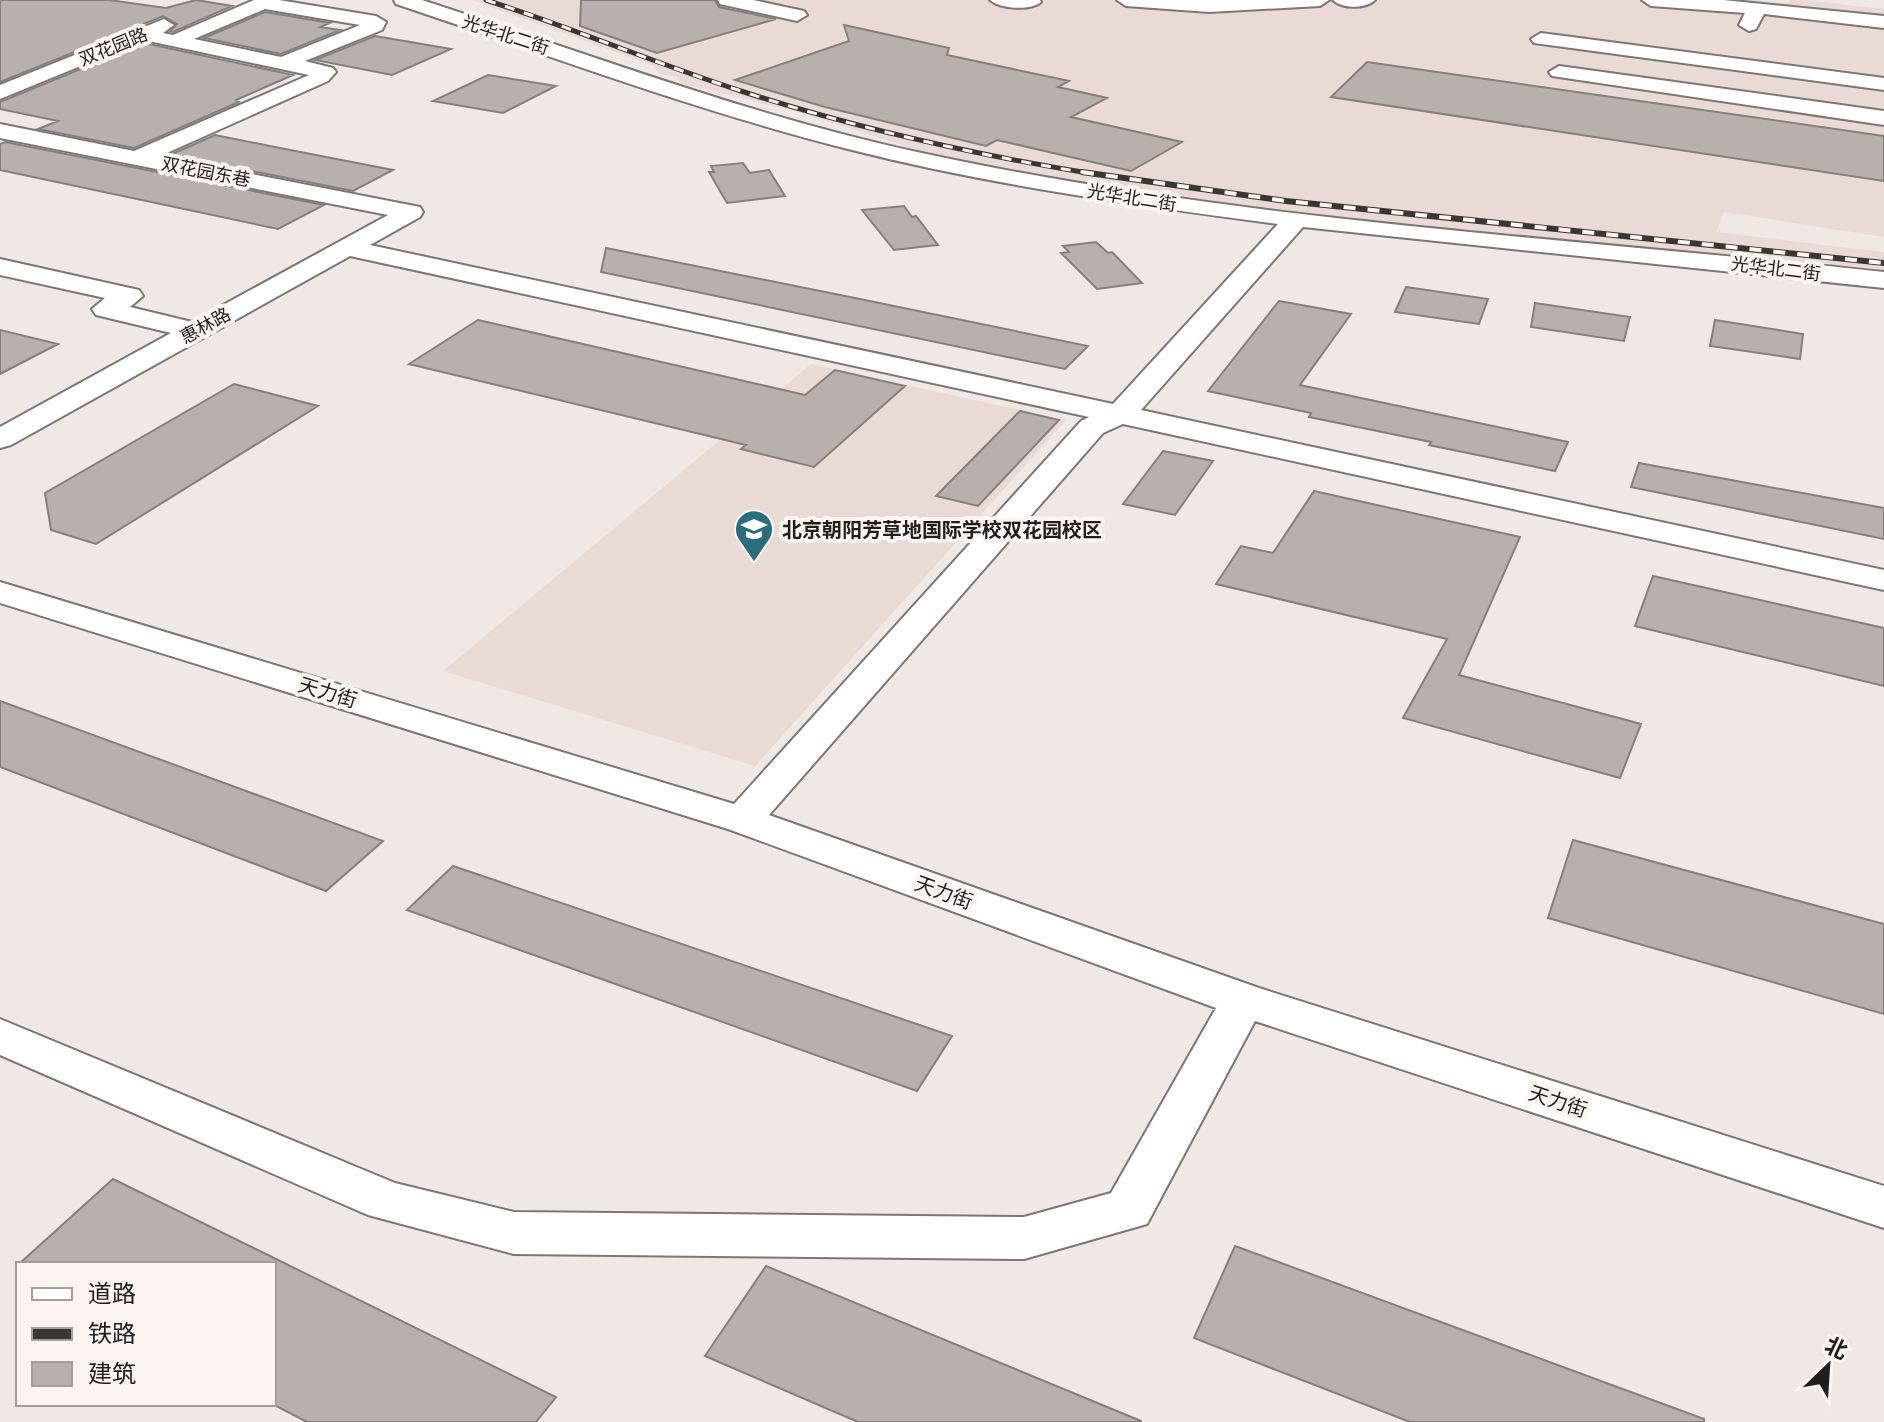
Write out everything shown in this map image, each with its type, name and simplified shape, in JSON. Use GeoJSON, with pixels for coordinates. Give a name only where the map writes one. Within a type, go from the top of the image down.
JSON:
{"type":"FeatureCollection","features":[{"type":"Feature","properties":{"kind":"street","name":"双花园路"},"geometry":{"type":"LineString","coordinates":[[0,93],[226,0]]}},
{"type":"Feature","properties":{"kind":"street","name":"光华北二街"},"geometry":{"type":"LineString","coordinates":[[403,0],[789,127],[1009,177],[1295,221],[1884,280]]}},
{"type":"Feature","properties":{"kind":"street"},"geometry":{"type":"LineString","coordinates":[[727,0],[797,15]]}},
{"type":"Feature","properties":{"kind":"street"},"geometry":{"type":"LineString","coordinates":[[999,0],[1032,2]]}},
{"type":"Feature","properties":{"kind":"street"},"geometry":{"type":"LineString","coordinates":[[1126,0],[1209,6],[1320,0]]}},
{"type":"Feature","properties":{"kind":"street"},"geometry":{"type":"LineString","coordinates":[[1342,0],[1366,0]]}},
{"type":"Feature","properties":{"kind":"street"},"geometry":{"type":"LineString","coordinates":[[1651,0],[1751,16],[1757,8],[1884,22]]}},
{"type":"Feature","properties":{"kind":"street"},"geometry":{"type":"LineString","coordinates":[[1849,0],[1884,4]]}},
{"type":"Feature","properties":{"kind":"street"},"geometry":{"type":"LineString","coordinates":[[181,37],[263,3],[376,22],[375,26],[283,63]]}},
{"type":"Feature","properties":{"kind":"street"},"geometry":{"type":"LineString","coordinates":[[136,158],[321,77],[326,72],[141,34]]}},
{"type":"Feature","properties":{"kind":"street"},"geometry":{"type":"LineString","coordinates":[[1541,39],[1884,84]]}},
{"type":"Feature","properties":{"kind":"street"},"geometry":{"type":"LineString","coordinates":[[1559,72],[1884,118]]}},
{"type":"Feature","properties":{"kind":"street","name":"双花园东巷"},"geometry":{"type":"LineString","coordinates":[[0,131],[411,212]]}},
{"type":"Feature","properties":{"kind":"street","name":"惠林路"},"geometry":{"type":"LineString","coordinates":[[0,439],[411,212]]}},
{"type":"Feature","properties":{"kind":"street"},"geometry":{"type":"LineString","coordinates":[[742,820],[1092,427],[1121,414],[1295,221]]}},
{"type":"Feature","properties":{"kind":"street"},"geometry":{"type":"LineString","coordinates":[[345,247],[1884,580]]}},
{"type":"Feature","properties":{"kind":"street"},"geometry":{"type":"LineString","coordinates":[[0,267],[130,296],[106,309],[195,331]]}},
{"type":"Feature","properties":{"kind":"street","name":"天力街"},"geometry":{"type":"LineString","coordinates":[[0,592],[742,820],[1243,1000],[1884,1207]]}},
{"type":"Feature","properties":{"kind":"street"},"geometry":{"type":"LineString","coordinates":[[0,1036],[386,1201],[514,1233],[1024,1238],[1129,1209],[1243,1000]]}},
{"type":"Feature","properties":{"kind":"shaded area"},"geometry":{"type":"Polygon","coordinates":[[[472,0],[1758,0],[1788,3],[1790,0],[1804,0],[1884,9],[1884,237],[1724,212],[1716,232],[1884,252],[1884,269],[1289,213],[1038,174],[921,151],[798,112],[680,83],[677,77],[660,74],[654,66],[472,0]]]}},
{"type":"Feature","properties":{"kind":"shaded area","name":"北京朝阳芳草地国际学校双花园校区"},"geometry":{"type":"Polygon","coordinates":[[[811,364],[1066,420],[755,766],[443,671],[811,364]]]}},
{"type":"Feature","properties":{"kind":"building"},"geometry":{"type":"Polygon","coordinates":[[[0,0],[109,0],[166,8],[196,0],[232,6],[173,32],[170,31],[177,24],[163,16],[0,82],[0,0]]]}},
{"type":"Feature","properties":{"kind":"building"},"geometry":{"type":"Polygon","coordinates":[[[581,0],[715,0],[719,7],[776,19],[657,53],[580,26],[581,0]]]}},
{"type":"Feature","properties":{"kind":"building"},"geometry":{"type":"Polygon","coordinates":[[[265,12],[330,23],[320,27],[340,30],[281,54],[204,38],[265,12]]]}},
{"type":"Feature","properties":{"kind":"building"},"geometry":{"type":"Polygon","coordinates":[[[844,25],[949,48],[947,55],[1069,81],[1058,87],[1107,98],[1071,117],[1182,142],[1131,171],[997,140],[986,146],[825,107],[735,80],[849,41],[844,25]]]}},
{"type":"Feature","properties":{"kind":"building"},"geometry":{"type":"Polygon","coordinates":[[[375,36],[451,49],[392,75],[315,60],[375,36]]]}},
{"type":"Feature","properties":{"kind":"building"},"geometry":{"type":"Polygon","coordinates":[[[144,43],[293,75],[134,148],[38,129],[58,121],[0,109],[0,102],[144,43]]]}},
{"type":"Feature","properties":{"kind":"building"},"geometry":{"type":"Polygon","coordinates":[[[1367,62],[1884,136],[1884,181],[1331,97],[1367,62]]]}},
{"type":"Feature","properties":{"kind":"building"},"geometry":{"type":"Polygon","coordinates":[[[488,75],[556,86],[503,113],[433,101],[488,75]]]}},
{"type":"Feature","properties":{"kind":"building"},"geometry":{"type":"Polygon","coordinates":[[[215,135],[393,170],[353,191],[170,155],[215,135]]]}},
{"type":"Feature","properties":{"kind":"building"},"geometry":{"type":"Polygon","coordinates":[[[5,142],[324,205],[278,229],[0,170],[0,144],[5,142]]]}},
{"type":"Feature","properties":{"kind":"building"},"geometry":{"type":"Polygon","coordinates":[[[743,163],[750,173],[769,170],[785,196],[727,203],[709,172],[714,172],[711,166],[743,163]]]}},
{"type":"Feature","properties":{"kind":"building"},"geometry":{"type":"Polygon","coordinates":[[[904,206],[912,217],[916,216],[938,245],[894,250],[862,210],[904,206]]]}},
{"type":"Feature","properties":{"kind":"building"},"geometry":{"type":"Polygon","coordinates":[[[1096,242],[1108,253],[1112,252],[1142,283],[1097,289],[1061,253],[1069,252],[1063,246],[1096,242]]]}},
{"type":"Feature","properties":{"kind":"building"},"geometry":{"type":"Polygon","coordinates":[[[606,248],[1088,346],[1065,369],[601,272],[606,248]]]}},
{"type":"Feature","properties":{"kind":"building"},"geometry":{"type":"Polygon","coordinates":[[[1406,287],[1488,299],[1479,324],[1395,312],[1406,287]]]}},
{"type":"Feature","properties":{"kind":"building"},"geometry":{"type":"Polygon","coordinates":[[[1279,301],[1351,314],[1300,385],[1568,442],[1555,471],[1429,445],[1431,442],[1309,417],[1311,413],[1208,391],[1279,301]]]}},
{"type":"Feature","properties":{"kind":"building"},"geometry":{"type":"Polygon","coordinates":[[[1535,303],[1630,317],[1624,341],[1531,327],[1535,303]]]}},
{"type":"Feature","properties":{"kind":"building"},"geometry":{"type":"Polygon","coordinates":[[[478,320],[805,395],[835,370],[905,386],[814,467],[741,449],[746,445],[409,364],[478,320]]]}},
{"type":"Feature","properties":{"kind":"building"},"geometry":{"type":"Polygon","coordinates":[[[1715,320],[1803,334],[1800,359],[1710,346],[1715,320]]]}},
{"type":"Feature","properties":{"kind":"building"},"geometry":{"type":"Polygon","coordinates":[[[0,330],[58,344],[0,374],[0,330]]]}},
{"type":"Feature","properties":{"kind":"building"},"geometry":{"type":"Polygon","coordinates":[[[234,384],[318,406],[96,544],[51,530],[45,493],[234,384]]]}},
{"type":"Feature","properties":{"kind":"building"},"geometry":{"type":"Polygon","coordinates":[[[1020,411],[1059,420],[978,506],[936,496],[1020,411]]]}},
{"type":"Feature","properties":{"kind":"building"},"geometry":{"type":"Polygon","coordinates":[[[1163,451],[1213,461],[1175,515],[1123,504],[1163,451]]]}},
{"type":"Feature","properties":{"kind":"building"},"geometry":{"type":"Polygon","coordinates":[[[1639,463],[1884,508],[1884,539],[1631,487],[1639,463]]]}},
{"type":"Feature","properties":{"kind":"building"},"geometry":{"type":"Polygon","coordinates":[[[1314,491],[1520,537],[1459,675],[1641,724],[1620,778],[1403,718],[1447,639],[1216,584],[1241,546],[1273,553],[1314,491]]]}},
{"type":"Feature","properties":{"kind":"building"},"geometry":{"type":"Polygon","coordinates":[[[1653,576],[1884,628],[1884,686],[1635,626],[1653,576]]]}},
{"type":"Feature","properties":{"kind":"building"},"geometry":{"type":"Polygon","coordinates":[[[0,701],[383,841],[326,891],[0,767],[0,701]]]}},
{"type":"Feature","properties":{"kind":"building"},"geometry":{"type":"Polygon","coordinates":[[[1573,840],[1884,924],[1884,1014],[1548,918],[1573,840]]]}},
{"type":"Feature","properties":{"kind":"building"},"geometry":{"type":"Polygon","coordinates":[[[453,866],[952,1036],[917,1091],[407,910],[453,866]]]}},
{"type":"Feature","properties":{"kind":"building"},"geometry":{"type":"Polygon","coordinates":[[[113,1179],[556,1397],[536,1422],[307,1422],[276,1406],[276,1262],[21,1262],[113,1179]]]}},
{"type":"Feature","properties":{"kind":"building"},"geometry":{"type":"Polygon","coordinates":[[[1235,1246],[1704,1419],[1704,1422],[1410,1422],[1194,1338],[1235,1246]]]}},
{"type":"Feature","properties":{"kind":"building"},"geometry":{"type":"Polygon","coordinates":[[[766,1266],[1141,1422],[858,1422],[705,1356],[766,1266]]]}},
{"type":"Feature","properties":{"kind":"railway"},"geometry":{"type":"LineString","coordinates":[[486,0],[712,81],[831,118],[918,140],[1087,173]]}},
{"type":"Feature","properties":{"kind":"railway"},"geometry":{"type":"LineString","coordinates":[[1082,172],[1087,173]]}},
{"type":"Feature","properties":{"kind":"railway"},"geometry":{"type":"LineString","coordinates":[[1087,173],[1286,201],[1884,263]]}},
{"type":"Feature","properties":{"kind":"railway"},"geometry":{"type":"LineString","coordinates":[[1087,173],[1094,174]]}},
{"type":"Feature","properties":{"kind":"place","name":"北京朝阳芳草地国际学校双花园校区"},"geometry":{"type":"Point","coordinates":[754,563]}}]}
